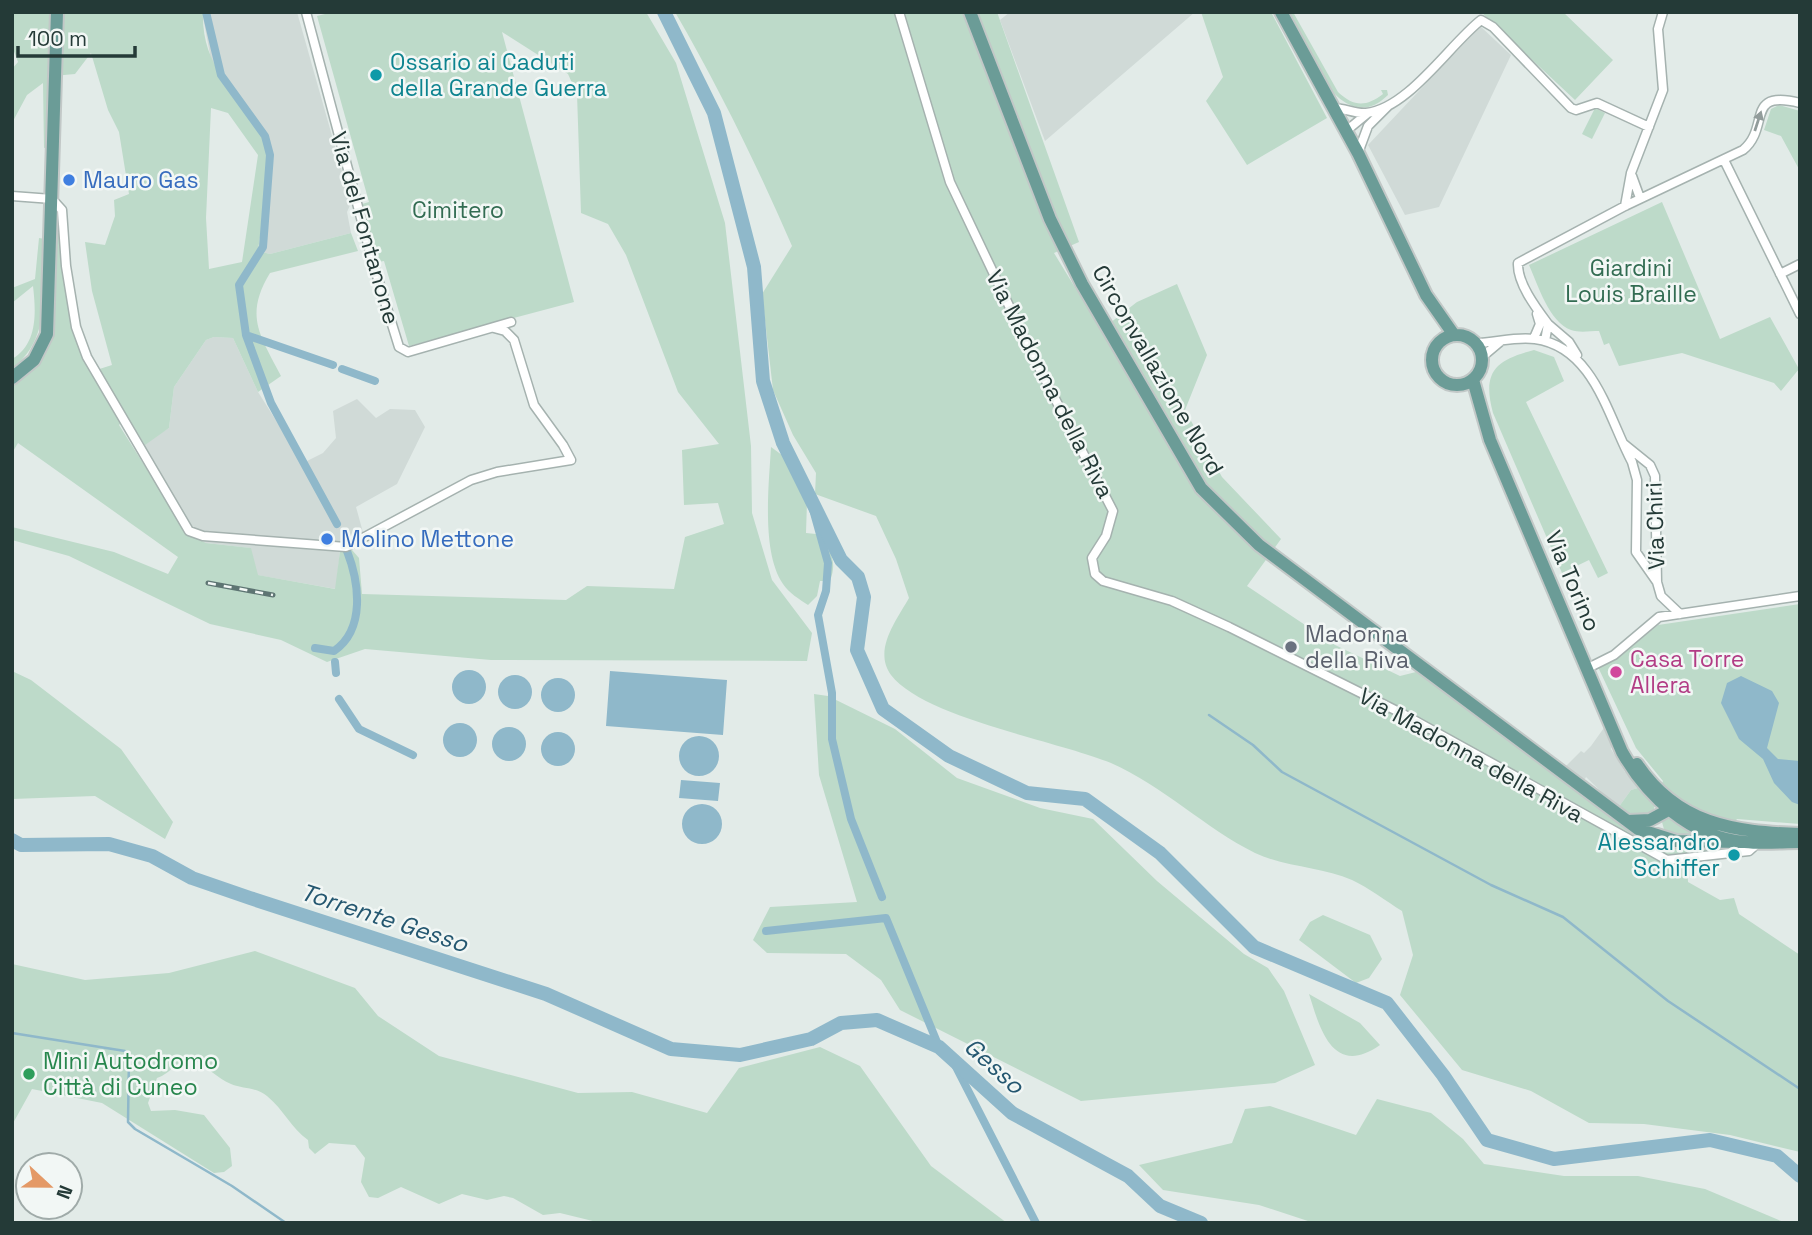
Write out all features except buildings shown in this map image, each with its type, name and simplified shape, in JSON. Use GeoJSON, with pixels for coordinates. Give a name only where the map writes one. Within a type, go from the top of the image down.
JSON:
{"type":"FeatureCollection","features":[{"type":"Feature","properties":{"kind":"main road"},"geometry":{"type":"LineString","coordinates":[[12,378],[34,360],[47,334],[58,12]]}},
{"type":"Feature","properties":{"kind":"main road","name":"Circonvallazione Nord"},"geometry":{"type":"LineString","coordinates":[[970,12],[997,90],[1055,229],[1082,284],[1201,488],[1259,545],[1628,821],[1662,838],[1690,842],[1742,842]]}},
{"type":"Feature","properties":{"kind":"main road"},"geometry":{"type":"LineString","coordinates":[[1281,12],[1358,153],[1426,295],[1440,341]]}},
{"type":"Feature","properties":{"kind":"main road"},"geometry":{"type":"LineString","coordinates":[[1426,295],[1454,335]]}},
{"type":"Feature","properties":{"kind":"main road"},"geometry":{"type":"LineString","coordinates":[[1454,335],[1465,336],[1475,343],[1482,357],[1479,372],[1473,380],[1461,386],[1445,383],[1433,369],[1431,357],[1440,341],[1454,335]]}},
{"type":"Feature","properties":{"kind":"main road","name":"Via Torino"},"geometry":{"type":"LineString","coordinates":[[1473,380],[1490,440]]}},
{"type":"Feature","properties":{"kind":"main road","name":"Via Torino"},"geometry":{"type":"LineString","coordinates":[[1461,386],[1490,440],[1634,774],[1670,811],[1702,829],[1742,842],[1800,842]]}},
{"type":"Feature","properties":{"kind":"main road"},"geometry":{"type":"LineString","coordinates":[[1628,821],[1670,811],[1662,838]]}},
{"type":"Feature","properties":{"kind":"main road","name":"Via Torino"},"geometry":{"type":"LineString","coordinates":[[1670,811],[1737,831],[1800,834]]}},
{"type":"Feature","properties":{"kind":"street","name":"Via del Fontanone"},"geometry":{"type":"LineString","coordinates":[[306,12],[370,254],[399,347],[408,352],[511,322]]}},
{"type":"Feature","properties":{"kind":"street","name":"Via Madonna della Riva"},"geometry":{"type":"LineString","coordinates":[[899,12],[950,182],[1032,354],[1113,511],[1106,536],[1093,553],[1095,574],[1109,584],[1172,601],[1229,626],[1414,720],[1667,860],[1749,852],[1759,842]]}},
{"type":"Feature","properties":{"kind":"street"},"geometry":{"type":"LineString","coordinates":[[1625,205],[1630,173],[1664,80],[1658,29],[1663,12]]}},
{"type":"Feature","properties":{"kind":"street"},"geometry":{"type":"LineString","coordinates":[[1346,131],[1368,113],[1395,99],[1429,74],[1475,24],[1486,21],[1571,108],[1576,110],[1597,103],[1649,127]]}},
{"type":"Feature","properties":{"kind":"street"},"geometry":{"type":"LineString","coordinates":[[1625,205],[1724,160],[1749,145],[1765,104],[1781,98],[1800,103]]}},
{"type":"Feature","properties":{"kind":"street"},"geometry":{"type":"LineString","coordinates":[[1358,153],[1368,127],[1395,99]]}},
{"type":"Feature","properties":{"kind":"street"},"geometry":{"type":"LineString","coordinates":[[1334,108],[1368,113]]}},
{"type":"Feature","properties":{"kind":"street"},"geometry":{"type":"LineString","coordinates":[[1346,131],[1368,127]]}},
{"type":"Feature","properties":{"kind":"street"},"geometry":{"type":"LineString","coordinates":[[1724,160],[1800,314]]}},
{"type":"Feature","properties":{"kind":"street"},"geometry":{"type":"LineString","coordinates":[[1630,173],[1640,198]]}},
{"type":"Feature","properties":{"kind":"street"},"geometry":{"type":"LineString","coordinates":[[12,196],[52,199],[62,210],[66,266],[76,327],[87,357],[189,531],[204,536],[346,547],[358,543],[409,511],[471,480],[497,472],[570,460],[563,444],[534,405],[514,340],[505,331],[494,328]]}},
{"type":"Feature","properties":{"kind":"street","name":"Via Chiri"},"geometry":{"type":"LineString","coordinates":[[1625,205],[1517,263],[1517,271],[1548,324],[1569,342],[1622,443],[1637,480],[1634,529],[1636,552],[1657,582]]}},
{"type":"Feature","properties":{"kind":"street"},"geometry":{"type":"LineString","coordinates":[[1780,274],[1800,264]]}},
{"type":"Feature","properties":{"kind":"street","name":"Via Chiri"},"geometry":{"type":"LineString","coordinates":[[1534,304],[1540,324],[1534,338]]}},
{"type":"Feature","properties":{"kind":"street"},"geometry":{"type":"LineString","coordinates":[[1545,341],[1548,324]]}},
{"type":"Feature","properties":{"kind":"street"},"geometry":{"type":"LineString","coordinates":[[1475,343],[1534,338],[1578,358]]}},
{"type":"Feature","properties":{"kind":"street"},"geometry":{"type":"LineString","coordinates":[[1482,357],[1501,341]]}},
{"type":"Feature","properties":{"kind":"street","name":"Via Chiri"},"geometry":{"type":"LineString","coordinates":[[1622,443],[1650,465],[1655,477],[1657,582],[1661,596],[1680,614]]}},
{"type":"Feature","properties":{"kind":"street","name":"Via Chiri"},"geometry":{"type":"LineString","coordinates":[[1650,622],[1661,596]]}},
{"type":"Feature","properties":{"kind":"street"},"geometry":{"type":"LineString","coordinates":[[1588,667],[1614,655],[1650,622],[1680,614],[1800,596]]}},
{"type":"Feature","properties":{"kind":"shaded area"},"geometry":{"type":"Polygon","coordinates":[[[202,12],[297,12],[351,203],[347,212],[351,233],[270,254],[258,251],[270,166],[264,139],[212,65],[202,12]]]}},
{"type":"Feature","properties":{"kind":"shaded area"},"geometry":{"type":"Polygon","coordinates":[[[1010,12],[1195,12],[1045,141],[1000,20],[1010,12]]]}},
{"type":"Feature","properties":{"kind":"shaded area"},"geometry":{"type":"Polygon","coordinates":[[[1480,26],[1511,55],[1439,207],[1405,215],[1368,145],[1480,26]]]}},
{"type":"Feature","properties":{"kind":"shaded area"},"geometry":{"type":"Polygon","coordinates":[[[214,337],[233,338],[258,392],[303,463],[323,453],[336,438],[333,411],[357,399],[376,418],[390,409],[415,410],[425,427],[397,484],[356,507],[364,536],[340,551],[336,589],[257,575],[250,548],[206,543],[187,533],[136,449],[169,428],[174,387],[206,340],[214,337]]]}},
{"type":"Feature","properties":{"kind":"shaded area"},"geometry":{"type":"Polygon","coordinates":[[[1606,725],[1613,740],[1611,749],[1625,772],[1631,772],[1641,787],[1631,790],[1618,808],[1586,777],[1584,781],[1565,767],[1581,751],[1584,753],[1591,746],[1606,725]]]}},
{"type":"Feature","properties":{"kind":"green space","name":"Cimitero"},"geometry":{"type":"Polygon","coordinates":[[[12,12],[203,12],[208,50],[215,66],[254,121],[268,150],[270,178],[258,251],[270,254],[351,233],[358,251],[270,273],[258,301],[258,325],[261,337],[281,376],[258,392],[233,338],[214,337],[206,340],[174,387],[169,428],[145,445],[127,417],[119,425],[187,533],[206,543],[251,548],[258,575],[335,589],[340,551],[352,550],[359,558],[362,594],[566,600],[587,586],[674,589],[685,537],[724,524],[718,503],[684,505],[682,450],[719,444],[678,392],[626,255],[608,224],[581,213],[577,94],[568,74],[502,32],[574,302],[409,346],[384,261],[378,262],[362,204],[369,202],[317,16],[333,12],[646,12],[676,63],[725,223],[751,446],[752,513],[772,580],[812,633],[807,661],[491,660],[365,649],[327,662],[281,640],[210,624],[69,556],[12,540],[12,527],[114,552],[168,574],[178,557],[18,443],[12,453],[12,384],[36,365],[46,349],[54,233],[60,233],[72,327],[90,372],[112,365],[92,291],[85,242],[105,245],[115,216],[114,200],[129,194],[119,132],[108,110],[91,53],[75,74],[53,76],[53,146],[44,148],[43,83],[27,95],[12,123],[12,69],[18,62],[12,46],[12,12]],[[211,108],[206,218],[209,269],[242,262],[258,155],[228,113],[211,108]]]}},
{"type":"Feature","properties":{"kind":"green space"},"geometry":{"type":"Polygon","coordinates":[[[675,12],[997,12],[1079,242],[1054,253],[1101,330],[1137,302],[1177,284],[1207,355],[1185,410],[1222,477],[1281,539],[1247,586],[1335,645],[1400,676],[1416,672],[1631,829],[1739,848],[1687,856],[1688,882],[1720,900],[1734,898],[1739,914],[1800,955],[1800,1152],[1730,1135],[1644,1124],[1589,1123],[1531,1091],[1462,1070],[1400,995],[1413,955],[1402,911],[1352,880],[1255,853],[1219,832],[1148,783],[1111,763],[961,716],[908,690],[891,675],[884,656],[885,646],[909,598],[896,559],[876,516],[815,494],[816,473],[793,435],[773,390],[762,294],[792,246],[737,127],[675,12]]]}},
{"type":"Feature","properties":{"kind":"green space"},"geometry":{"type":"Polygon","coordinates":[[[1201,12],[1271,12],[1327,118],[1247,165],[1206,101],[1223,77],[1201,12]]]}},
{"type":"Feature","properties":{"kind":"green space"},"geometry":{"type":"Polygon","coordinates":[[[1286,12],[1293,12],[1338,92],[1344,97],[1360,104],[1383,94],[1381,90],[1387,90],[1388,95],[1371,106],[1354,106],[1339,98],[1314,65],[1286,12]]]}},
{"type":"Feature","properties":{"kind":"green space"},"geometry":{"type":"Polygon","coordinates":[[[1481,12],[1563,12],[1613,60],[1575,100],[1481,12]]]}},
{"type":"Feature","properties":{"kind":"green space"},"geometry":{"type":"Polygon","coordinates":[[[1779,105],[1800,111],[1800,171],[1781,136],[1764,130],[1771,109],[1779,105]]]}},
{"type":"Feature","properties":{"kind":"green space"},"geometry":{"type":"Polygon","coordinates":[[[1595,108],[1605,113],[1592,139],[1582,134],[1595,108]]]}},
{"type":"Feature","properties":{"kind":"green space","name":"Giardini Louis Braille"},"geometry":{"type":"Polygon","coordinates":[[[1662,202],[1720,339],[1770,317],[1799,369],[1781,391],[1774,383],[1682,353],[1619,366],[1609,343],[1604,345],[1599,331],[1571,330],[1563,326],[1550,311],[1529,265],[1662,202]]]}},
{"type":"Feature","properties":{"kind":"green space"},"geometry":{"type":"Polygon","coordinates":[[[39,238],[45,239],[45,292],[40,326],[25,356],[12,368],[12,359],[27,345],[31,336],[35,306],[33,286],[12,303],[12,288],[35,279],[39,238]]]}},
{"type":"Feature","properties":{"kind":"green space"},"geometry":{"type":"Polygon","coordinates":[[[1534,350],[1554,357],[1564,381],[1526,402],[1608,573],[1598,578],[1589,560],[1562,573],[1493,413],[1489,387],[1495,370],[1510,358],[1534,350]]]}},
{"type":"Feature","properties":{"kind":"green space"},"geometry":{"type":"Polygon","coordinates":[[[771,447],[786,458],[807,502],[806,533],[816,534],[829,550],[833,561],[830,581],[820,581],[817,596],[808,605],[783,584],[772,554],[768,517],[771,447]]]}},
{"type":"Feature","properties":{"kind":"green space"},"geometry":{"type":"Polygon","coordinates":[[[1800,604],[1800,824],[1737,819],[1732,826],[1710,818],[1661,786],[1663,781],[1636,748],[1598,667],[1617,659],[1658,625],[1800,604]]]}},
{"type":"Feature","properties":{"kind":"green space"},"geometry":{"type":"Polygon","coordinates":[[[12,671],[31,680],[121,749],[173,822],[165,839],[95,796],[12,799],[12,671]]]}},
{"type":"Feature","properties":{"kind":"green space"},"geometry":{"type":"Polygon","coordinates":[[[814,694],[828,696],[895,729],[957,778],[1040,808],[1093,819],[1157,881],[1244,954],[1268,968],[1284,991],[1315,1065],[1275,1083],[1081,1101],[900,1010],[881,980],[846,954],[767,953],[753,940],[770,907],[857,902],[819,775],[814,694]]]}},
{"type":"Feature","properties":{"kind":"green space"},"geometry":{"type":"Polygon","coordinates":[[[1641,787],[1656,802],[1652,815],[1634,818],[1618,808],[1631,790],[1641,787]]]}},
{"type":"Feature","properties":{"kind":"green space"},"geometry":{"type":"Polygon","coordinates":[[[1669,815],[1708,834],[1691,838],[1665,833],[1662,822],[1669,815]]]}},
{"type":"Feature","properties":{"kind":"green space"},"geometry":{"type":"Polygon","coordinates":[[[1323,915],[1370,935],[1382,959],[1369,978],[1356,983],[1299,940],[1310,922],[1323,915]]]}},
{"type":"Feature","properties":{"kind":"green space"},"geometry":{"type":"Polygon","coordinates":[[[255,951],[355,988],[378,1016],[439,1056],[578,1093],[632,1092],[707,1113],[739,1068],[820,1047],[860,1066],[931,1166],[1007,1223],[601,1223],[560,1213],[543,1215],[513,1198],[504,1196],[487,1200],[462,1194],[439,1204],[401,1187],[378,1198],[369,1197],[361,1182],[365,1158],[355,1145],[329,1143],[315,1154],[309,1148],[308,1140],[267,1096],[226,1082],[194,1060],[178,1064],[157,1078],[148,1103],[151,1111],[175,1110],[204,1115],[230,1148],[232,1166],[224,1172],[214,1173],[102,1103],[32,1089],[12,1125],[12,964],[85,980],[169,973],[255,951]]]}},
{"type":"Feature","properties":{"kind":"green space"},"geometry":{"type":"Polygon","coordinates":[[[1309,994],[1360,1023],[1380,1045],[1364,1054],[1351,1056],[1340,1053],[1324,1034],[1309,994]]]}},
{"type":"Feature","properties":{"kind":"green space"},"geometry":{"type":"Polygon","coordinates":[[[1377,1099],[1431,1113],[1463,1139],[1484,1164],[1564,1176],[1638,1176],[1705,1189],[1786,1223],[1314,1223],[1259,1205],[1163,1190],[1139,1165],[1232,1143],[1245,1109],[1270,1106],[1356,1135],[1377,1099]]]}},
{"type":"Feature","properties":{"kind":"water"},"geometry":{"type":"Polygon","coordinates":[[[469,670],[481,675],[486,687],[481,699],[469,704],[457,699],[452,687],[457,675],[469,670]]]}},
{"type":"Feature","properties":{"kind":"water"},"geometry":{"type":"Polygon","coordinates":[[[610,671],[727,680],[723,735],[606,726],[610,671]]]}},
{"type":"Feature","properties":{"kind":"water"},"geometry":{"type":"Polygon","coordinates":[[[515,675],[527,680],[532,692],[527,704],[515,709],[503,704],[498,692],[503,680],[515,675]]]}},
{"type":"Feature","properties":{"kind":"water"},"geometry":{"type":"Polygon","coordinates":[[[1741,676],[1772,691],[1779,703],[1767,748],[1778,759],[1800,761],[1800,805],[1792,802],[1774,783],[1763,759],[1739,739],[1721,703],[1727,683],[1741,676]]]}},
{"type":"Feature","properties":{"kind":"water"},"geometry":{"type":"Polygon","coordinates":[[[558,678],[570,683],[575,695],[570,707],[558,712],[546,707],[541,695],[546,683],[558,678]]]}},
{"type":"Feature","properties":{"kind":"water"},"geometry":{"type":"Polygon","coordinates":[[[460,723],[472,728],[477,740],[472,752],[460,757],[448,752],[443,740],[448,728],[460,723]]]}},
{"type":"Feature","properties":{"kind":"water"},"geometry":{"type":"Polygon","coordinates":[[[509,727],[521,732],[526,744],[521,756],[509,761],[497,756],[492,744],[497,732],[509,727]]]}},
{"type":"Feature","properties":{"kind":"water"},"geometry":{"type":"Polygon","coordinates":[[[558,732],[570,737],[575,749],[570,761],[558,766],[546,761],[541,749],[546,737],[558,732]]]}},
{"type":"Feature","properties":{"kind":"water"},"geometry":{"type":"Polygon","coordinates":[[[699,736],[713,742],[719,756],[713,770],[699,776],[685,770],[679,756],[685,742],[699,736]]]}},
{"type":"Feature","properties":{"kind":"water"},"geometry":{"type":"Polygon","coordinates":[[[681,780],[720,783],[718,801],[679,798],[681,780]]]}},
{"type":"Feature","properties":{"kind":"water"},"geometry":{"type":"Polygon","coordinates":[[[702,804],[710,805],[716,810],[721,816],[721,832],[716,838],[710,843],[702,844],[694,843],[688,838],[683,832],[682,824],[683,816],[688,810],[694,805],[702,804]]]}},
{"type":"Feature","properties":{"kind":"waterway"},"geometry":{"type":"LineString","coordinates":[[206,12],[221,75],[265,136],[270,155],[263,247],[239,285],[246,335],[333,365]]}},
{"type":"Feature","properties":{"kind":"waterway"},"geometry":{"type":"LineString","coordinates":[[664,12],[714,113],[754,267],[763,381],[783,443],[841,560],[858,577],[864,597],[857,650],[883,709],[949,756],[1027,793],[1085,799],[1160,853],[1254,947],[1387,1003],[1443,1075],[1487,1140],[1554,1159],[1710,1140],[1777,1156],[1800,1176]]}},
{"type":"Feature","properties":{"kind":"waterway"},"geometry":{"type":"LineString","coordinates":[[246,335],[271,403],[337,524]]}},
{"type":"Feature","properties":{"kind":"waterway"},"geometry":{"type":"LineString","coordinates":[[342,369],[375,381]]}},
{"type":"Feature","properties":{"kind":"waterway"},"geometry":{"type":"LineString","coordinates":[[807,488],[828,563],[826,591],[818,615],[832,693],[832,739],[851,819],[882,897]]}},
{"type":"Feature","properties":{"kind":"waterway"},"geometry":{"type":"LineString","coordinates":[[315,648],[334,651],[344,642],[355,618],[357,590],[347,551]]}},
{"type":"Feature","properties":{"kind":"waterway"},"geometry":{"type":"LineString","coordinates":[[335,662],[336,673]]}},
{"type":"Feature","properties":{"kind":"waterway"},"geometry":{"type":"LineString","coordinates":[[339,699],[359,729],[413,755]]}},
{"type":"Feature","properties":{"kind":"waterway"},"geometry":{"type":"LineString","coordinates":[[1209,715],[1253,745],[1282,772],[1491,885],[1563,917],[1668,1001],[1800,1089]]}},
{"type":"Feature","properties":{"kind":"waterway","name":"Torrente Gesso"},"geometry":{"type":"LineString","coordinates":[[12,840],[21,845],[109,844],[152,856],[192,878],[546,994],[671,1049],[740,1055],[811,1039],[841,1023],[877,1020],[939,1047],[1012,1113],[1128,1176],[1160,1206],[1201,1223]]}},
{"type":"Feature","properties":{"kind":"waterway"},"geometry":{"type":"LineString","coordinates":[[766,931],[886,918],[939,1047]]}},
{"type":"Feature","properties":{"kind":"waterway"},"geometry":{"type":"LineString","coordinates":[[12,1033],[125,1051],[129,1057],[128,1122],[135,1129],[232,1186],[286,1223]]}},
{"type":"Feature","properties":{"kind":"waterway","name":"Gesso"},"geometry":{"type":"LineString","coordinates":[[955,1065],[1036,1223]]}},
{"type":"Feature","properties":{"kind":"railway"},"geometry":{"type":"LineString","coordinates":[[208,583],[273,595]]}},
{"type":"Feature","properties":{"kind":"place","name":"Ossario ai Caduti della Grande Guerra"},"geometry":{"type":"Point","coordinates":[376,75]}},
{"type":"Feature","properties":{"kind":"place","name":"Mauro Gas"},"geometry":{"type":"Point","coordinates":[69,180]}},
{"type":"Feature","properties":{"kind":"place","name":"Molino Mettone"},"geometry":{"type":"Point","coordinates":[327,539]}},
{"type":"Feature","properties":{"kind":"place","name":"Madonna della Riva"},"geometry":{"type":"Point","coordinates":[1291,647]}},
{"type":"Feature","properties":{"kind":"place","name":"Casa Torre Allera"},"geometry":{"type":"Point","coordinates":[1616,672]}},
{"type":"Feature","properties":{"kind":"place","name":"Alessandro Schiffer"},"geometry":{"type":"Point","coordinates":[1734,855]}},
{"type":"Feature","properties":{"kind":"place","name":"Mini Autodromo Città di Cuneo"},"geometry":{"type":"Point","coordinates":[29,1074]}}]}
